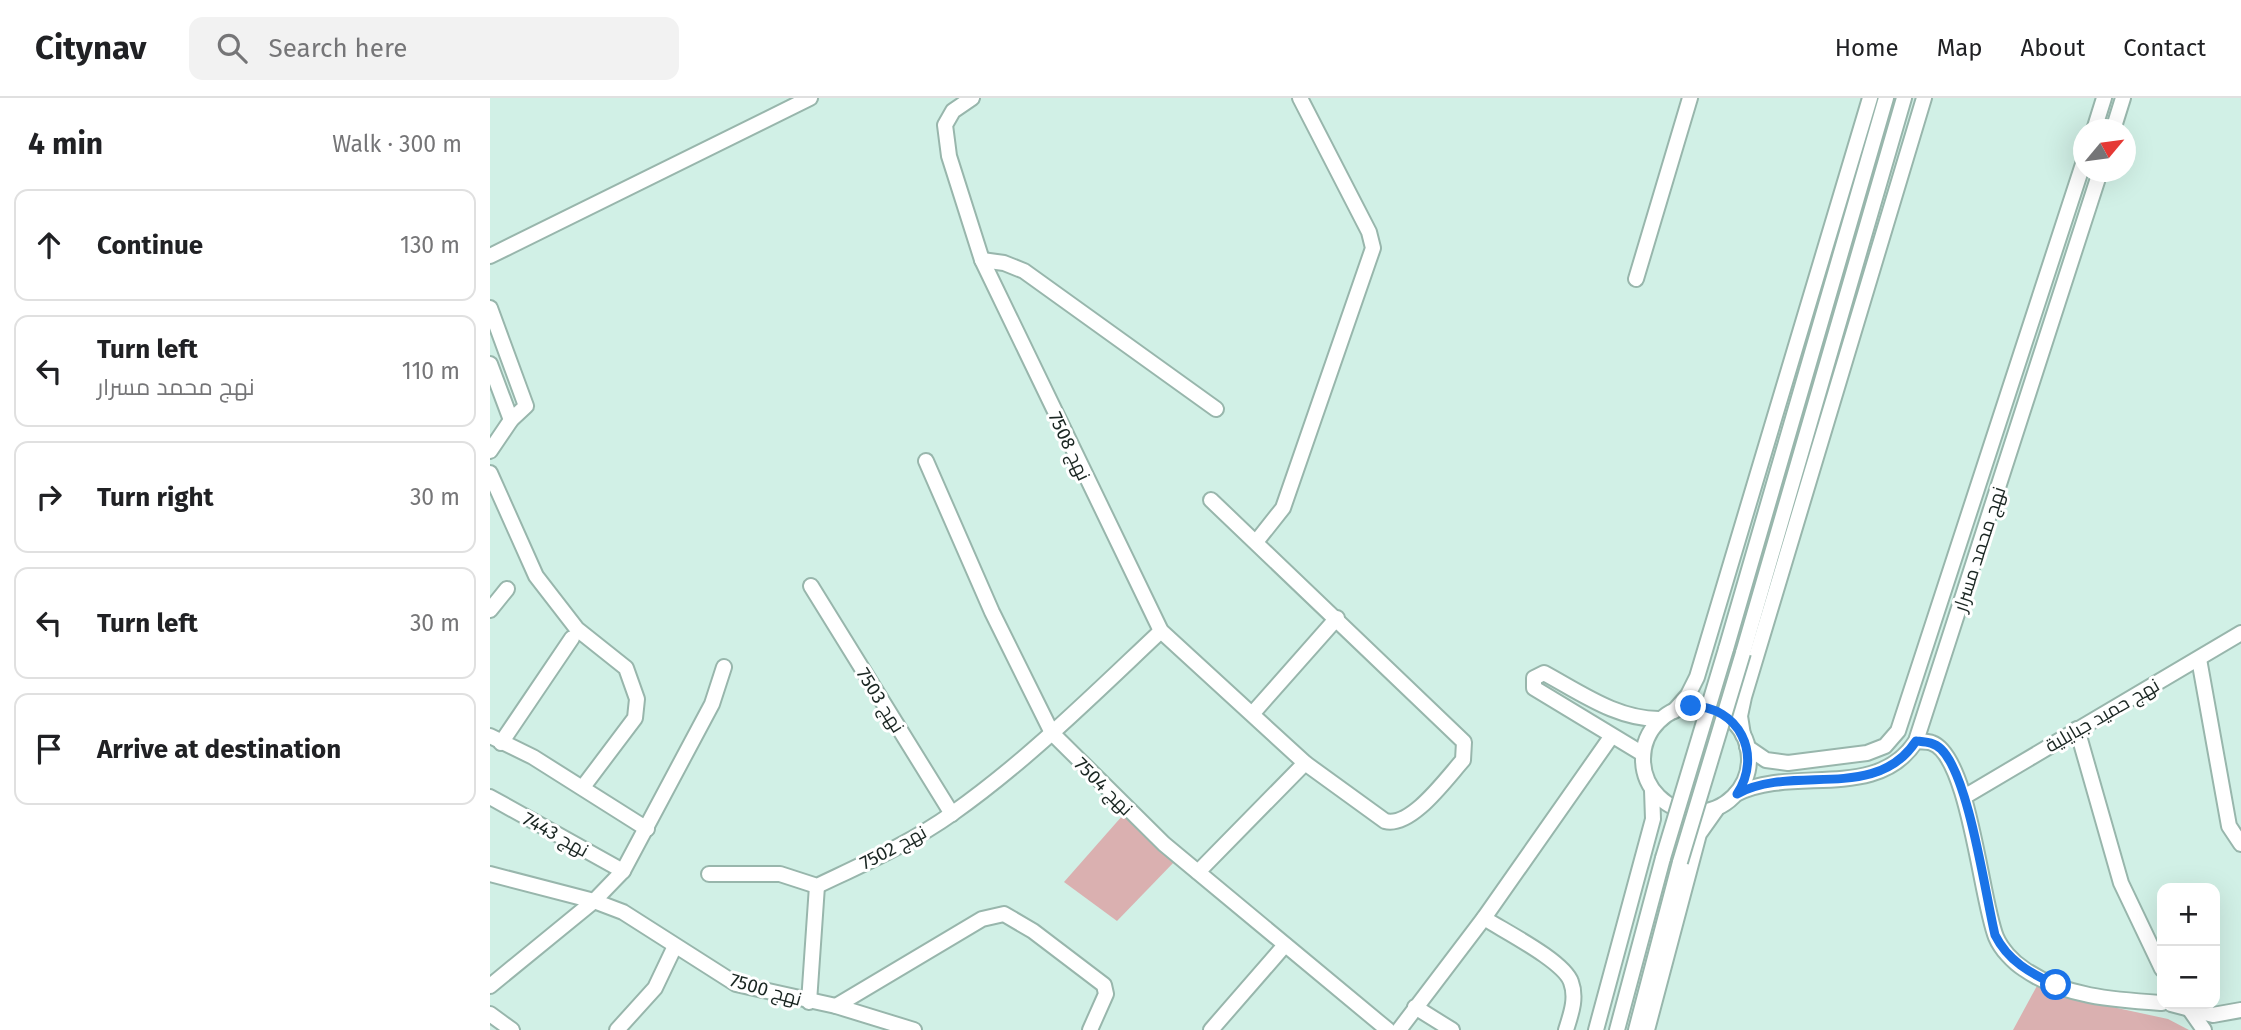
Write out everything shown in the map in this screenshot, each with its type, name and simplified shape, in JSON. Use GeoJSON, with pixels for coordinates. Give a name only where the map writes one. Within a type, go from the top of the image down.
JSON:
{"type":"FeatureCollection","features":[{"type":"Feature","properties":{"kind":"street"},"geometry":{"type":"LineString","coordinates":[[490,257],[810,98]]}},
{"type":"Feature","properties":{"kind":"street","name":"نهج 7508"},"geometry":{"type":"LineString","coordinates":[[972,98],[953,111],[945,125],[949,156],[982,260],[1161,631]]}},
{"type":"Feature","properties":{"kind":"street"},"geometry":{"type":"LineString","coordinates":[[1256,542],[1283,508],[1373,248],[1369,232],[1300,98]]}},
{"type":"Feature","properties":{"kind":"street"},"geometry":{"type":"LineString","coordinates":[[1636,279],[1690,98]]}},
{"type":"Feature","properties":{"kind":"street"},"geometry":{"type":"LineString","coordinates":[[1674,711],[1688,695],[1697,677],[1870,98]]}},
{"type":"Feature","properties":{"kind":"street"},"geometry":{"type":"LineString","coordinates":[[1617,1030],[1663,858],[1885,98]]}},
{"type":"Feature","properties":{"kind":"street"},"geometry":{"type":"LineString","coordinates":[[1636,1030],[1680,863],[1904,98]]}},
{"type":"Feature","properties":{"kind":"street"},"geometry":{"type":"LineString","coordinates":[[1647,1030],[1699,834],[1707,819],[1737,794],[1748,767],[1740,716],[1744,697],[1924,98]]}},
{"type":"Feature","properties":{"kind":"street"},"geometry":{"type":"LineString","coordinates":[[2097,119],[2104,98]]}},
{"type":"Feature","properties":{"kind":"street"},"geometry":{"type":"LineString","coordinates":[[2116,119],[2123,98]]}},
{"type":"Feature","properties":{"kind":"street","name":"نهج محمد مسرار"},"geometry":{"type":"LineString","coordinates":[[1745,741],[1766,760],[1788,763],[1867,753],[1885,746],[1898,731],[2077,182]]}},
{"type":"Feature","properties":{"kind":"street","name":"نهج محمد مسرار"},"geometry":{"type":"LineString","coordinates":[[1737,794],[1764,785],[1881,772],[1901,760],[1916,741],[2097,182]]}},
{"type":"Feature","properties":{"kind":"street"},"geometry":{"type":"LineString","coordinates":[[982,260],[1004,263],[1024,271],[1216,410]]}},
{"type":"Feature","properties":{"kind":"street"},"geometry":{"type":"LineString","coordinates":[[490,308],[526,406],[511,420],[490,451]]}},
{"type":"Feature","properties":{"kind":"street"},"geometry":{"type":"LineString","coordinates":[[490,364],[511,420]]}},
{"type":"Feature","properties":{"kind":"street","name":"نهج 7504"},"geometry":{"type":"LineString","coordinates":[[926,461],[992,612],[1052,733],[1122,805],[1388,1030]]}},
{"type":"Feature","properties":{"kind":"street"},"geometry":{"type":"LineString","coordinates":[[490,473],[536,576],[577,629],[626,668],[637,699],[635,718],[583,787]]}},
{"type":"Feature","properties":{"kind":"street"},"geometry":{"type":"LineString","coordinates":[[1161,631],[1305,763],[1372,813],[1395,824],[1419,807],[1463,760],[1464,742],[1456,732],[1211,500]]}},
{"type":"Feature","properties":{"kind":"street","name":"نهج 7503"},"geometry":{"type":"LineString","coordinates":[[811,586],[952,814]]}},
{"type":"Feature","properties":{"kind":"street"},"geometry":{"type":"LineString","coordinates":[[490,610],[507,589]]}},
{"type":"Feature","properties":{"kind":"street"},"geometry":{"type":"LineString","coordinates":[[1253,713],[1337,618]]}},
{"type":"Feature","properties":{"kind":"street","name":"نهج 7502"},"geometry":{"type":"LineString","coordinates":[[817,887],[905,842],[952,814],[1052,733],[1161,631]]}},
{"type":"Feature","properties":{"kind":"street","name":"نهج حميد جبايلية"},"geometry":{"type":"LineString","coordinates":[[1964,797],[2241,633]]}},
{"type":"Feature","properties":{"kind":"street"},"geometry":{"type":"LineString","coordinates":[[572,638],[495,739],[533,757],[647,829]]}},
{"type":"Feature","properties":{"kind":"street"},"geometry":{"type":"LineString","coordinates":[[2199,659],[2229,825],[2241,844]]}},
{"type":"Feature","properties":{"kind":"street"},"geometry":{"type":"LineString","coordinates":[[490,986],[594,901],[623,871],[712,704],[724,667]]}},
{"type":"Feature","properties":{"kind":"street"},"geometry":{"type":"LineString","coordinates":[[1643,754],[1534,688],[1534,678],[1544,673],[1615,712],[1635,718],[1661,719]]}},
{"type":"Feature","properties":{"kind":"street"},"geometry":{"type":"LineString","coordinates":[[1719,808],[1701,813],[1682,811],[1665,803],[1652,790],[1644,772],[1643,754],[1649,735],[1661,719],[1674,711],[1691,706],[1709,708],[1732,721],[1745,741]]}},
{"type":"Feature","properties":{"kind":"street"},"geometry":{"type":"LineString","coordinates":[[2077,729],[2121,883],[2157,959]]}},
{"type":"Feature","properties":{"kind":"street"},"geometry":{"type":"LineString","coordinates":[[1399,1030],[1484,918],[1611,737]]}},
{"type":"Feature","properties":{"kind":"street"},"geometry":{"type":"LineString","coordinates":[[1916,741],[1932,743],[1942,750],[1964,797],[1995,935],[2012,958],[2036,976],[2083,994],[2157,1002]]}},
{"type":"Feature","properties":{"kind":"street"},"geometry":{"type":"LineString","coordinates":[[1198,872],[1305,763]]}},
{"type":"Feature","properties":{"kind":"street"},"geometry":{"type":"LineString","coordinates":[[1596,1030],[1653,819],[1652,790]]}},
{"type":"Feature","properties":{"kind":"street","name":"نهج 7443"},"geometry":{"type":"LineString","coordinates":[[490,797],[623,871]]}},
{"type":"Feature","properties":{"kind":"street","name":"نهج 7500"},"geometry":{"type":"LineString","coordinates":[[490,874],[594,901],[634,918],[736,984],[836,1006],[914,1030]]}},
{"type":"Feature","properties":{"kind":"street"},"geometry":{"type":"LineString","coordinates":[[709,874],[780,874],[817,887],[809,1002]]}},
{"type":"Feature","properties":{"kind":"street"},"geometry":{"type":"LineString","coordinates":[[836,1006],[982,919],[1004,914],[1033,931],[1104,985],[1106,994],[1090,1030]]}},
{"type":"Feature","properties":{"kind":"street"},"geometry":{"type":"LineString","coordinates":[[1484,918],[1551,961],[1569,976],[1574,993],[1566,1030]]}},
{"type":"Feature","properties":{"kind":"street"},"geometry":{"type":"LineString","coordinates":[[1211,1030],[1285,945]]}},
{"type":"Feature","properties":{"kind":"street"},"geometry":{"type":"LineString","coordinates":[[617,1030],[655,988],[675,946]]}},
{"type":"Feature","properties":{"kind":"street"},"geometry":{"type":"LineString","coordinates":[[1415,1007],[1452,1030]]}},
{"type":"Feature","properties":{"kind":"street"},"geometry":{"type":"LineString","coordinates":[[2185,1009],[2204,1030]]}},
{"type":"Feature","properties":{"kind":"street"},"geometry":{"type":"LineString","coordinates":[[2192,1009],[2213,1015],[2241,1010]]}},
{"type":"Feature","properties":{"kind":"street"},"geometry":{"type":"LineString","coordinates":[[490,1014],[512,1030]]}},
{"type":"Feature","properties":{"kind":"shaded area"},"geometry":{"type":"Polygon","coordinates":[[[1123,815],[1176,860],[1117,921],[1064,882],[1123,815]]]}},
{"type":"Feature","properties":{"kind":"shaded area"},"geometry":{"type":"Polygon","coordinates":[[[2038,984],[2117,1008],[2168,1019],[2189,1030],[2013,1030],[2038,984]]]}},
{"type":"Feature","properties":{"kind":"route"},"geometry":{"type":"LineString","coordinates":[[1691,706],[1709,708],[1725,715],[1743,735],[1749,757],[1748,767],[1737,794],[1764,785],[1881,772],[1901,760],[1916,741],[1932,743],[1942,750],[1962,790],[1995,935],[2000,946],[2022,969],[2056,985]]}}]}
